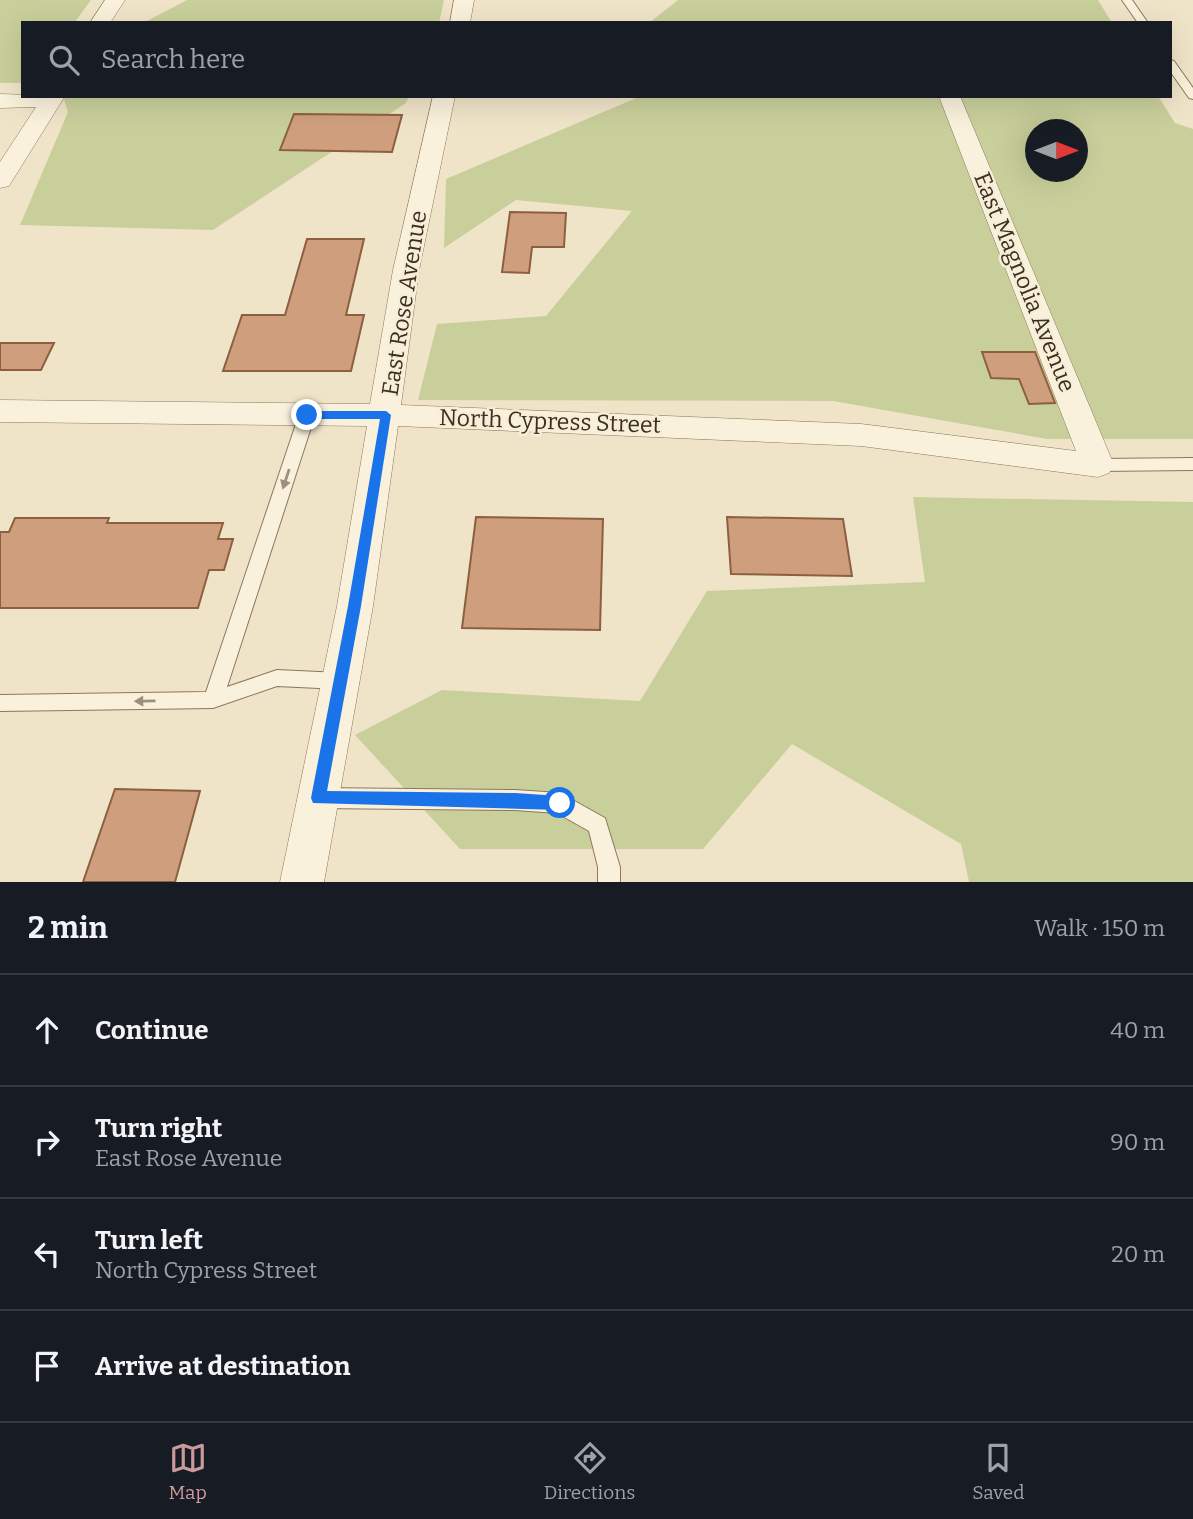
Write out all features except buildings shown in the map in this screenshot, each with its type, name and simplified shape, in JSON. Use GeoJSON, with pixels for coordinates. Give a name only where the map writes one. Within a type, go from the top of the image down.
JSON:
{"type":"FeatureCollection","features":[{"type":"Feature","properties":{"kind":"street"},"geometry":{"type":"LineString","coordinates":[[101,21],[115,0]]}},
{"type":"Feature","properties":{"kind":"street"},"geometry":{"type":"LineString","coordinates":[[460,21],[464,0]]}},
{"type":"Feature","properties":{"kind":"street"},"geometry":{"type":"LineString","coordinates":[[0,101],[53,98]]}},
{"type":"Feature","properties":{"kind":"street"},"geometry":{"type":"LineString","coordinates":[[0,181],[53,98]]}},
{"type":"Feature","properties":{"kind":"street","name":"East Rose Avenue"},"geometry":{"type":"LineString","coordinates":[[302,882],[386,415],[406,270],[444,98]]}},
{"type":"Feature","properties":{"kind":"street","name":"East Magnolia Avenue"},"geometry":{"type":"LineString","coordinates":[[951,99],[1098,465]]}},
{"type":"Feature","properties":{"kind":"street","name":"North Cypress Street"},"geometry":{"type":"LineString","coordinates":[[0,411],[386,415],[862,435],[1098,465]]}},
{"type":"Feature","properties":{"kind":"lane"},"geometry":{"type":"LineString","coordinates":[[1127,0],[1142,21]]}},
{"type":"Feature","properties":{"kind":"lane"},"geometry":{"type":"LineString","coordinates":[[1172,64],[1188,80],[1193,96]]}},
{"type":"Feature","properties":{"kind":"lane"},"geometry":{"type":"LineString","coordinates":[[213,700],[307,415]]}},
{"type":"Feature","properties":{"kind":"lane"},"geometry":{"type":"LineString","coordinates":[[1098,465],[1193,464]]}},
{"type":"Feature","properties":{"kind":"lane"},"geometry":{"type":"LineString","coordinates":[[0,704],[213,700],[277,678],[340,681]]}},
{"type":"Feature","properties":{"kind":"lane"},"geometry":{"type":"LineString","coordinates":[[318,798],[560,803],[598,825],[609,867],[609,882]]}},
{"type":"Feature","properties":{"kind":"green space"},"geometry":{"type":"Polygon","coordinates":[[[0,0],[91,0],[75,21],[21,21],[21,83],[0,83],[0,0]]]}},
{"type":"Feature","properties":{"kind":"green space"},"geometry":{"type":"Polygon","coordinates":[[[187,0],[444,0],[439,21],[147,21],[187,0]]]}},
{"type":"Feature","properties":{"kind":"green space"},"geometry":{"type":"Polygon","coordinates":[[[678,0],[1098,0],[1111,21],[652,21],[678,0]]]}},
{"type":"Feature","properties":{"kind":"green space"},"geometry":{"type":"Polygon","coordinates":[[[64,98],[408,98],[406,103],[213,230],[20,225],[68,112],[64,98]]]}},
{"type":"Feature","properties":{"kind":"green space"},"geometry":{"type":"Polygon","coordinates":[[[636,98],[1159,98],[1175,123],[1193,129],[1193,439],[1047,439],[833,401],[418,400],[437,324],[546,316],[632,211],[516,200],[444,248],[446,179],[636,98]]]}},
{"type":"Feature","properties":{"kind":"green space"},"geometry":{"type":"Polygon","coordinates":[[[913,497],[1193,502],[1193,882],[969,882],[961,844],[792,744],[703,849],[460,849],[355,735],[442,690],[640,701],[707,591],[925,582],[913,497]]]}},
{"type":"Feature","properties":{"kind":"route"},"geometry":{"type":"LineString","coordinates":[[307,415],[386,415],[355,606],[318,798],[560,803]]}}]}
